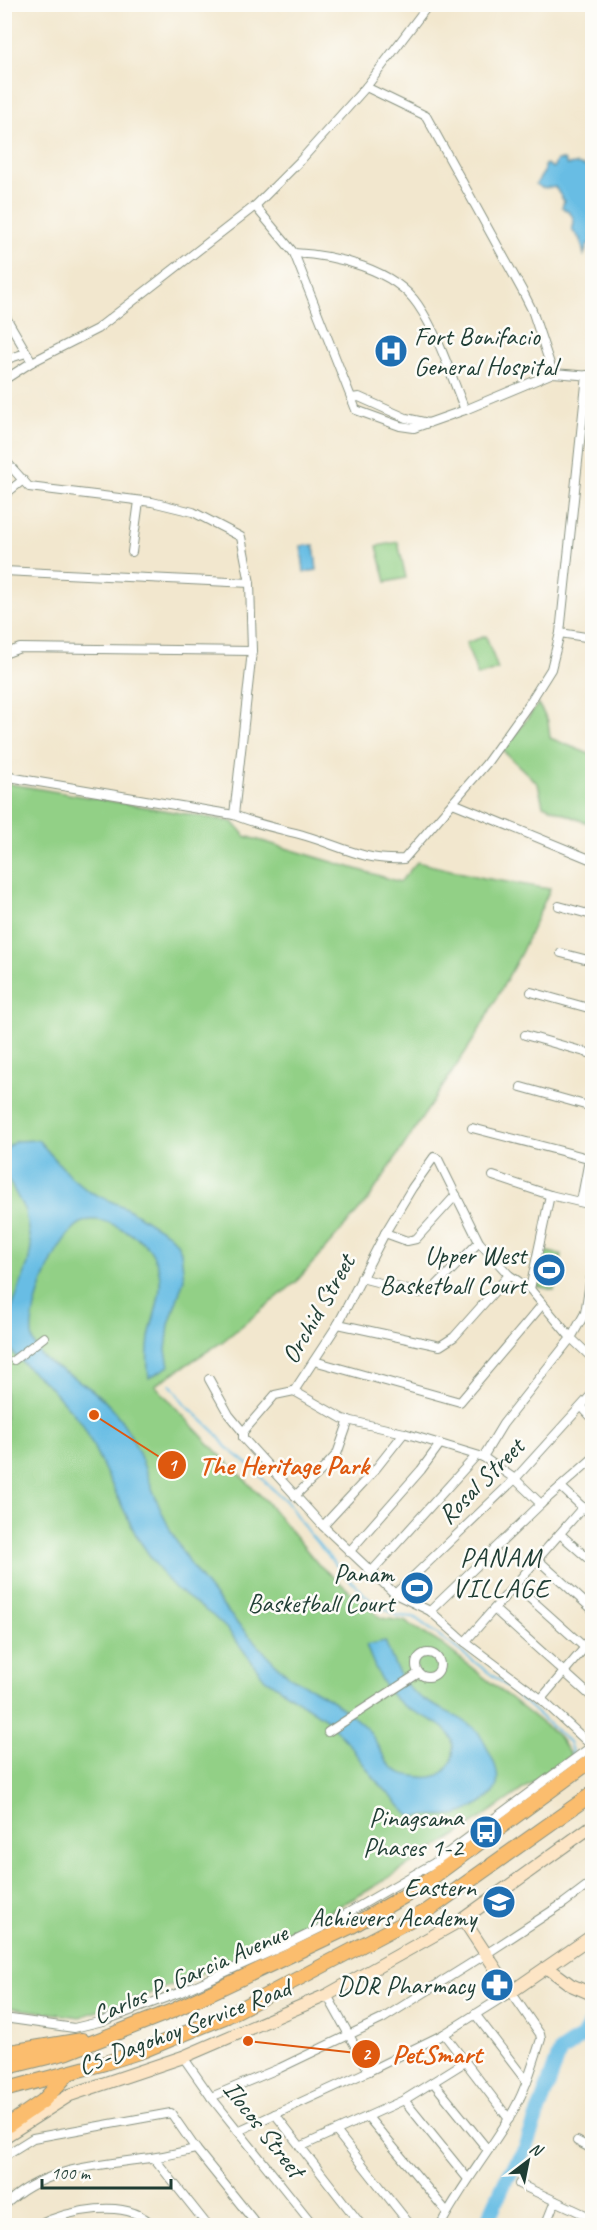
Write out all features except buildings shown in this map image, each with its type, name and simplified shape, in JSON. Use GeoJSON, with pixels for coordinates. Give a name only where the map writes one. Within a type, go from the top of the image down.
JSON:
{"type":"FeatureCollection","features":[{"type":"Feature","properties":{"kind":"main road","name":"Carlos P. Garcia Avenue"},"geometry":{"type":"LineString","coordinates":[[4,2068],[68,2052],[117,2033],[219,1991],[352,1926],[415,1890],[592,1760]]}},
{"type":"Feature","properties":{"kind":"main road","name":"Carlos P. Garcia Avenue"},"geometry":{"type":"LineString","coordinates":[[4,2090],[67,2075],[142,2051],[226,2016],[436,1905],[592,1794]]}},
{"type":"Feature","properties":{"kind":"main road","name":"C5-Dagohoy Service Road"},"geometry":{"type":"LineString","coordinates":[[4,2137],[70,2095],[183,2057],[329,1997],[463,1919],[592,1826]]}},
{"type":"Feature","properties":{"kind":"main road"},"geometry":{"type":"LineString","coordinates":[[463,1919],[512,1992],[592,1936]]}},
{"type":"Feature","properties":{"kind":"main road"},"geometry":{"type":"LineString","coordinates":[[548,1968],[571,1985],[592,1994]]}},
{"type":"Feature","properties":{"kind":"main road"},"geometry":{"type":"LineString","coordinates":[[4,2053],[117,2033]]}},
{"type":"Feature","properties":{"kind":"main road"},"geometry":{"type":"LineString","coordinates":[[38,2060],[43,2081]]}},
{"type":"Feature","properties":{"kind":"main road"},"geometry":{"type":"LineString","coordinates":[[4,2128],[43,2101],[67,2075]]}},
{"type":"Feature","properties":{"kind":"street"},"geometry":{"type":"LineString","coordinates":[[4,380],[33,362],[97,329],[255,206],[300,161],[366,87],[429,4]]}},
{"type":"Feature","properties":{"kind":"street"},"geometry":{"type":"LineString","coordinates":[[366,87],[426,116],[523,292],[553,373]]}},
{"type":"Feature","properties":{"kind":"street"},"geometry":{"type":"LineString","coordinates":[[4,772],[15,778],[234,815],[371,859],[404,859],[486,764],[550,669],[560,633],[590,376],[553,373],[465,410],[414,428],[400,426],[356,410],[294,253],[255,206]]}},
{"type":"Feature","properties":{"kind":"street"},"geometry":{"type":"LineString","coordinates":[[294,253],[321,255],[342,260],[386,277],[404,288],[418,304],[436,339],[465,410]]}},
{"type":"Feature","properties":{"kind":"street"},"geometry":{"type":"LineString","coordinates":[[4,314],[33,362]]}},
{"type":"Feature","properties":{"kind":"street"},"geometry":{"type":"LineString","coordinates":[[4,360],[26,353]]}},
{"type":"Feature","properties":{"kind":"street"},"geometry":{"type":"LineString","coordinates":[[4,459],[29,487],[139,501],[194,512],[241,537],[250,583],[252,651],[234,815]]}},
{"type":"Feature","properties":{"kind":"street"},"geometry":{"type":"LineString","coordinates":[[4,495],[23,480]]}},
{"type":"Feature","properties":{"kind":"street"},"geometry":{"type":"LineString","coordinates":[[132,552],[139,501]]}},
{"type":"Feature","properties":{"kind":"street"},"geometry":{"type":"LineString","coordinates":[[4,571],[250,583]]}},
{"type":"Feature","properties":{"kind":"street"},"geometry":{"type":"LineString","coordinates":[[560,633],[592,638]]}},
{"type":"Feature","properties":{"kind":"street"},"geometry":{"type":"LineString","coordinates":[[5,651],[20,648],[252,651]]}},
{"type":"Feature","properties":{"kind":"street"},"geometry":{"type":"LineString","coordinates":[[453,803],[592,860]]}},
{"type":"Feature","properties":{"kind":"street"},"geometry":{"type":"LineString","coordinates":[[558,906],[592,915]]}},
{"type":"Feature","properties":{"kind":"street"},"geometry":{"type":"LineString","coordinates":[[561,953],[592,961]]}},
{"type":"Feature","properties":{"kind":"street"},"geometry":{"type":"LineString","coordinates":[[531,992],[592,1009]]}},
{"type":"Feature","properties":{"kind":"street"},"geometry":{"type":"LineString","coordinates":[[525,1035],[592,1054]]}},
{"type":"Feature","properties":{"kind":"street"},"geometry":{"type":"LineString","coordinates":[[522,1087],[592,1107]]}},
{"type":"Feature","properties":{"kind":"street"},"geometry":{"type":"LineString","coordinates":[[472,1128],[591,1159]]}},
{"type":"Feature","properties":{"kind":"street"},"geometry":{"type":"LineString","coordinates":[[581,1202],[591,1159],[592,1144]]}},
{"type":"Feature","properties":{"kind":"street","name":"Orchid Street"},"geometry":{"type":"LineString","coordinates":[[294,1390],[338,1324],[385,1233],[434,1157],[438,1159],[456,1195]]}},
{"type":"Feature","properties":{"kind":"street"},"geometry":{"type":"LineString","coordinates":[[493,1176],[550,1195],[592,1205]]}},
{"type":"Feature","properties":{"kind":"street"},"geometry":{"type":"LineString","coordinates":[[385,1233],[407,1240],[416,1239],[456,1195],[479,1242],[509,1275],[530,1289],[571,1338],[592,1358]]}},
{"type":"Feature","properties":{"kind":"street"},"geometry":{"type":"LineString","coordinates":[[530,1289],[550,1195]]}},
{"type":"Feature","properties":{"kind":"street"},"geometry":{"type":"LineString","coordinates":[[361,1278],[420,1293],[432,1290],[479,1242]]}},
{"type":"Feature","properties":{"kind":"street"},"geometry":{"type":"LineString","coordinates":[[371,1572],[480,1456],[571,1338],[585,1313],[592,1270]]}},
{"type":"Feature","properties":{"kind":"street"},"geometry":{"type":"LineString","coordinates":[[338,1324],[440,1346],[454,1337],[509,1275]]}},
{"type":"Feature","properties":{"kind":"street"},"geometry":{"type":"LineString","coordinates":[[314,1361],[460,1402],[542,1305]]}},
{"type":"Feature","properties":{"kind":"street"},"geometry":{"type":"LineString","coordinates":[[14,1360],[44,1337]]}},
{"type":"Feature","properties":{"kind":"street"},"geometry":{"type":"LineString","coordinates":[[4,2018],[74,2028],[102,2021],[181,1992],[288,1944],[335,1920],[434,1863],[592,1746],[541,1699],[465,1642],[429,1611],[395,1594],[349,1552],[295,1496],[243,1435],[209,1379]]}},
{"type":"Feature","properties":{"kind":"street"},"geometry":{"type":"LineString","coordinates":[[243,1435],[275,1395],[294,1390],[326,1410],[349,1420],[404,1433],[480,1456],[515,1479],[541,1504]]}},
{"type":"Feature","properties":{"kind":"street","name":"Rosal Street"},"geometry":{"type":"LineString","coordinates":[[395,1594],[515,1479],[592,1394]]}},
{"type":"Feature","properties":{"kind":"street"},"geometry":{"type":"LineString","coordinates":[[582,1407],[592,1419]]}},
{"type":"Feature","properties":{"kind":"street"},"geometry":{"type":"LineString","coordinates":[[295,1496],[337,1454],[349,1420]]}},
{"type":"Feature","properties":{"kind":"street"},"geometry":{"type":"LineString","coordinates":[[323,1526],[374,1472],[404,1433]]}},
{"type":"Feature","properties":{"kind":"street"},"geometry":{"type":"LineString","coordinates":[[349,1552],[421,1470],[440,1444]]}},
{"type":"Feature","properties":{"kind":"street"},"geometry":{"type":"LineString","coordinates":[[429,1611],[541,1504],[592,1459]]}},
{"type":"Feature","properties":{"kind":"street"},"geometry":{"type":"LineString","coordinates":[[561,1487],[592,1516]]}},
{"type":"Feature","properties":{"kind":"street"},"geometry":{"type":"LineString","coordinates":[[465,1642],[583,1507]]}},
{"type":"Feature","properties":{"kind":"street"},"geometry":{"type":"LineString","coordinates":[[560,1533],[592,1562]]}},
{"type":"Feature","properties":{"kind":"street"},"geometry":{"type":"LineString","coordinates":[[537,1559],[592,1609]]}},
{"type":"Feature","properties":{"kind":"street"},"geometry":{"type":"LineString","coordinates":[[515,1585],[592,1654]]}},
{"type":"Feature","properties":{"kind":"street"},"geometry":{"type":"LineString","coordinates":[[494,1609],[592,1697]]}},
{"type":"Feature","properties":{"kind":"street"},"geometry":{"type":"LineString","coordinates":[[541,1699],[592,1639]]}},
{"type":"Feature","properties":{"kind":"street"},"geometry":{"type":"LineString","coordinates":[[328,1732],[417,1674]]}},
{"type":"Feature","properties":{"kind":"street"},"geometry":{"type":"LineString","coordinates":[[211,2097],[382,2019],[486,1954],[592,1882]]}},
{"type":"Feature","properties":{"kind":"street"},"geometry":{"type":"LineString","coordinates":[[238,2131],[444,2034],[512,1992],[541,2039],[527,2082],[509,2119],[468,2179],[440,2226]]}},
{"type":"Feature","properties":{"kind":"street"},"geometry":{"type":"LineString","coordinates":[[329,1997],[369,2071]]}},
{"type":"Feature","properties":{"kind":"street"},"geometry":{"type":"LineString","coordinates":[[475,2014],[527,2082]]}},
{"type":"Feature","properties":{"kind":"street"},"geometry":{"type":"LineString","coordinates":[[444,2034],[509,2119]]}},
{"type":"Feature","properties":{"kind":"street","name":"Ilocos Street"},"geometry":{"type":"LineString","coordinates":[[183,2057],[211,2097],[314,2226]]}},
{"type":"Feature","properties":{"kind":"street"},"geometry":{"type":"LineString","coordinates":[[300,2147],[404,2100],[465,2062]]}},
{"type":"Feature","properties":{"kind":"street"},"geometry":{"type":"LineString","coordinates":[[434,2082],[488,2150]]}},
{"type":"Feature","properties":{"kind":"street"},"geometry":{"type":"LineString","coordinates":[[404,2100],[468,2179]]}},
{"type":"Feature","properties":{"kind":"street"},"geometry":{"type":"LineString","coordinates":[[4,2157],[33,2138],[171,2113],[196,2149],[258,2226]]}},
{"type":"Feature","properties":{"kind":"street"},"geometry":{"type":"LineString","coordinates":[[275,2114],[362,2226]]}},
{"type":"Feature","properties":{"kind":"street"},"geometry":{"type":"LineString","coordinates":[[368,2117],[447,2212]]}},
{"type":"Feature","properties":{"kind":"street"},"geometry":{"type":"LineString","coordinates":[[336,2131],[411,2226]]}},
{"type":"Feature","properties":{"kind":"street"},"geometry":{"type":"LineString","coordinates":[[577,2141],[592,2149]]}},
{"type":"Feature","properties":{"kind":"street"},"geometry":{"type":"LineString","coordinates":[[4,2206],[13,2197],[54,2174],[196,2149]]}},
{"type":"Feature","properties":{"kind":"street"},"geometry":{"type":"LineString","coordinates":[[154,2158],[208,2226]]}},
{"type":"Feature","properties":{"kind":"street"},"geometry":{"type":"LineString","coordinates":[[519,2184],[592,2218]]}},
{"type":"Feature","properties":{"kind":"street"},"geometry":{"type":"LineString","coordinates":[[545,2226],[555,2201]]}},
{"type":"Feature","properties":{"kind":"street"},"geometry":{"type":"LineString","coordinates":[[36,2226],[70,2213],[108,2208],[132,2211],[153,2226]]}},
{"type":"Feature","properties":{"kind":"green space"},"geometry":{"type":"Polygon","coordinates":[[[398,542],[406,578],[386,582],[377,546],[398,542]]]}},
{"type":"Feature","properties":{"kind":"green space"},"geometry":{"type":"Polygon","coordinates":[[[486,636],[498,669],[478,676],[466,643],[486,636]]]}},
{"type":"Feature","properties":{"kind":"green space"},"geometry":{"type":"Polygon","coordinates":[[[538,704],[548,721],[550,738],[592,755],[592,825],[543,805],[538,784],[503,751],[538,704]]]}},
{"type":"Feature","properties":{"kind":"green space"},"geometry":{"type":"Polygon","coordinates":[[[5,783],[233,822],[245,836],[400,882],[417,862],[484,878],[550,889],[521,953],[476,1036],[368,1200],[296,1282],[222,1342],[155,1385],[266,1501],[318,1564],[381,1618],[404,1621],[443,1645],[557,1735],[571,1756],[452,1838],[367,1891],[299,1928],[228,1962],[152,1993],[80,2017],[5,2007],[5,783]]]}},
{"type":"Feature","properties":{"kind":"green space","name":"Upper West Basketball Court"},"geometry":{"type":"Polygon","coordinates":[[[544,1251],[562,1255],[554,1290],[536,1286],[544,1251]]]}},
{"type":"Feature","properties":{"kind":"green space","name":"Panam Basketball Court"},"geometry":{"type":"Polygon","coordinates":[[[420,1573],[431,1584],[413,1602],[402,1591],[420,1573]]]}},
{"type":"Feature","properties":{"kind":"water"},"geometry":{"type":"Polygon","coordinates":[[[557,160],[564,160],[567,165],[576,164],[592,168],[592,242],[588,244],[584,255],[581,240],[572,230],[574,222],[572,216],[562,207],[564,201],[555,187],[542,188],[536,184],[544,172],[544,166],[546,164],[553,168],[557,160]]]}},
{"type":"Feature","properties":{"kind":"water"},"geometry":{"type":"Polygon","coordinates":[[[314,545],[317,570],[304,572],[301,546],[314,545]]]}},
{"type":"Feature","properties":{"kind":"water"},"geometry":{"type":"Polygon","coordinates":[[[38,1140],[70,1176],[88,1191],[128,1209],[168,1234],[177,1243],[181,1252],[184,1279],[169,1325],[166,1350],[169,1366],[149,1378],[148,1343],[159,1296],[158,1266],[147,1247],[128,1232],[103,1221],[91,1220],[81,1223],[62,1243],[40,1291],[32,1323],[32,1335],[38,1352],[50,1363],[85,1385],[117,1414],[140,1456],[159,1507],[190,1564],[205,1585],[275,1664],[292,1677],[330,1699],[359,1721],[371,1734],[394,1769],[402,1774],[428,1778],[439,1775],[450,1765],[453,1743],[444,1728],[401,1704],[384,1684],[366,1645],[385,1641],[399,1673],[411,1690],[425,1701],[467,1722],[481,1736],[494,1763],[498,1781],[496,1788],[485,1801],[459,1814],[415,1817],[409,1815],[373,1777],[347,1742],[326,1719],[265,1679],[228,1630],[176,1589],[163,1575],[137,1537],[82,1423],[49,1386],[14,1354],[9,1344],[11,1311],[28,1264],[31,1248],[25,1211],[8,1179],[4,1154],[16,1141],[38,1140]]]}},
{"type":"Feature","properties":{"kind":"waterway"},"geometry":{"type":"LineString","coordinates":[[170,1384],[185,1404],[215,1432],[226,1447],[256,1470],[266,1483],[286,1501],[308,1532],[371,1601],[398,1616],[414,1617],[504,1684],[569,1742],[573,1755]]}},
{"type":"Feature","properties":{"kind":"waterway"},"geometry":{"type":"LineString","coordinates":[[485,2226],[505,2182],[525,2149],[560,2052],[582,2037],[592,2021]]}},
{"type":"Feature","properties":{"kind":"place","name":"Fort Bonifacio General Hospital"},"geometry":{"type":"Point","coordinates":[391,351]}},
{"type":"Feature","properties":{"kind":"place","name":"Upper West Basketball Court"},"geometry":{"type":"Point","coordinates":[549,1270]}},
{"type":"Feature","properties":{"kind":"place","name":"The Heritage Park"},"geometry":{"type":"Point","coordinates":[94,1415]}},
{"type":"Feature","properties":{"kind":"place","name":"Panam Basketball Court"},"geometry":{"type":"Point","coordinates":[417,1588]}},
{"type":"Feature","properties":{"kind":"place","name":"Pinagsama Phases 1-2"},"geometry":{"type":"Point","coordinates":[486,1832]}},
{"type":"Feature","properties":{"kind":"place","name":"Eastern Achievers Academy"},"geometry":{"type":"Point","coordinates":[499,1902]}},
{"type":"Feature","properties":{"kind":"place","name":"DDR Pharmacy"},"geometry":{"type":"Point","coordinates":[497,1985]}},
{"type":"Feature","properties":{"kind":"place","name":"PetSmart"},"geometry":{"type":"Point","coordinates":[248,2041]}},
{"type":"Feature","properties":{"kind":"district","name":"PANAM VILLAGE"},"geometry":{"type":"Point","coordinates":[501,1572]}}]}
